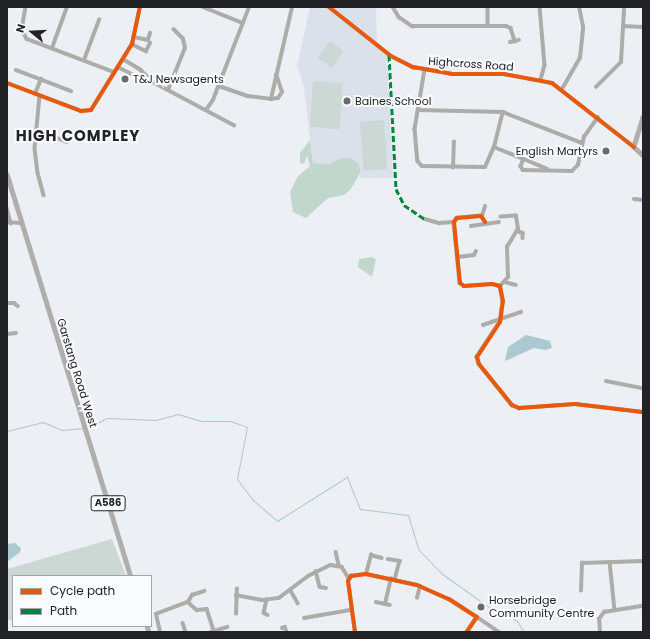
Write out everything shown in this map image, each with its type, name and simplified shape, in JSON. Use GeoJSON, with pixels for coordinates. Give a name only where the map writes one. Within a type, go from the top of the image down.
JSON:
{"type":"FeatureCollection","features":[{"type":"Feature","properties":{"kind":"main road"},"geometry":{"type":"LineString","coordinates":[[634,147],[643,117]]}},
{"type":"Feature","properties":{"kind":"main road","name":"Highcross Road"},"geometry":{"type":"LineString","coordinates":[[634,147],[643,155]]}},
{"type":"Feature","properties":{"kind":"main road","name":"Garstang Road West"},"geometry":{"type":"LineString","coordinates":[[7,174],[131,575]]}},
{"type":"Feature","properties":{"kind":"street"},"geometry":{"type":"LineString","coordinates":[[26,7],[22,30],[25,37],[114,72]]}},
{"type":"Feature","properties":{"kind":"street"},"geometry":{"type":"LineString","coordinates":[[52,48],[67,7]]}},
{"type":"Feature","properties":{"kind":"street"},"geometry":{"type":"LineString","coordinates":[[7,84],[88,111],[93,108],[132,44],[140,7]]}},
{"type":"Feature","properties":{"kind":"street"},"geometry":{"type":"LineString","coordinates":[[203,7],[243,23]]}},
{"type":"Feature","properties":{"kind":"street"},"geometry":{"type":"LineString","coordinates":[[206,110],[219,86],[249,7]]}},
{"type":"Feature","properties":{"kind":"street"},"geometry":{"type":"LineString","coordinates":[[271,98],[292,7]]}},
{"type":"Feature","properties":{"kind":"street","name":"Highcross Road"},"geometry":{"type":"LineString","coordinates":[[329,7],[391,56],[409,66],[451,74],[504,74],[541,80],[562,89],[634,147]]}},
{"type":"Feature","properties":{"kind":"street"},"geometry":{"type":"LineString","coordinates":[[393,7],[399,17],[412,26],[509,26],[515,41]]}},
{"type":"Feature","properties":{"kind":"street"},"geometry":{"type":"LineString","coordinates":[[488,7],[488,26]]}},
{"type":"Feature","properties":{"kind":"street"},"geometry":{"type":"LineString","coordinates":[[540,7],[545,65],[541,80]]}},
{"type":"Feature","properties":{"kind":"street"},"geometry":{"type":"LineString","coordinates":[[562,89],[580,58],[583,27],[579,7]]}},
{"type":"Feature","properties":{"kind":"street"},"geometry":{"type":"LineString","coordinates":[[596,87],[621,62],[624,10]]}},
{"type":"Feature","properties":{"kind":"street"},"geometry":{"type":"LineString","coordinates":[[84,60],[99,20]]}},
{"type":"Feature","properties":{"kind":"street"},"geometry":{"type":"LineString","coordinates":[[623,26],[643,27]]}},
{"type":"Feature","properties":{"kind":"street"},"geometry":{"type":"LineString","coordinates":[[168,90],[185,48],[183,39],[174,30]]}},
{"type":"Feature","properties":{"kind":"street"},"geometry":{"type":"LineString","coordinates":[[134,37],[148,40],[150,33]]}},
{"type":"Feature","properties":{"kind":"street"},"geometry":{"type":"LineString","coordinates":[[132,44],[146,51],[150,43]]}},
{"type":"Feature","properties":{"kind":"street"},"geometry":{"type":"LineString","coordinates":[[123,59],[141,70],[145,76],[168,90],[234,125]]}},
{"type":"Feature","properties":{"kind":"street"},"geometry":{"type":"LineString","coordinates":[[118,66],[136,76],[145,76]]}},
{"type":"Feature","properties":{"kind":"street"},"geometry":{"type":"LineString","coordinates":[[16,70],[21,69],[41,79],[69,89]]}},
{"type":"Feature","properties":{"kind":"street"},"geometry":{"type":"LineString","coordinates":[[425,70],[415,129],[418,163],[422,166],[453,168],[483,168],[487,166],[494,147],[503,112]]}},
{"type":"Feature","properties":{"kind":"street"},"geometry":{"type":"LineString","coordinates":[[219,86],[248,96],[278,98],[282,92],[276,74]]}},
{"type":"Feature","properties":{"kind":"street"},"geometry":{"type":"LineString","coordinates":[[35,94],[41,79]]}},
{"type":"Feature","properties":{"kind":"street"},"geometry":{"type":"LineString","coordinates":[[40,96],[36,130],[37,166],[44,195]]}},
{"type":"Feature","properties":{"kind":"street"},"geometry":{"type":"LineString","coordinates":[[418,110],[503,112],[582,143]]}},
{"type":"Feature","properties":{"kind":"street"},"geometry":{"type":"LineString","coordinates":[[524,159],[521,166],[523,170],[572,171],[576,169],[586,132],[598,117]]}},
{"type":"Feature","properties":{"kind":"street"},"geometry":{"type":"LineString","coordinates":[[36,130],[67,142]]}},
{"type":"Feature","properties":{"kind":"street"},"geometry":{"type":"LineString","coordinates":[[453,168],[454,142]]}},
{"type":"Feature","properties":{"kind":"street"},"geometry":{"type":"LineString","coordinates":[[494,147],[548,170]]}},
{"type":"Feature","properties":{"kind":"street"},"geometry":{"type":"LineString","coordinates":[[634,199],[643,200]]}},
{"type":"Feature","properties":{"kind":"street"},"geometry":{"type":"LineString","coordinates":[[485,206],[482,216],[485,222]]}},
{"type":"Feature","properties":{"kind":"street"},"geometry":{"type":"LineString","coordinates":[[7,208],[9,222],[21,223]]}},
{"type":"Feature","properties":{"kind":"street"},"geometry":{"type":"LineString","coordinates":[[427,221],[454,222],[457,218],[482,216]]}},
{"type":"Feature","properties":{"kind":"street"},"geometry":{"type":"LineString","coordinates":[[500,286],[505,282],[508,275],[507,247],[517,231],[516,216]]}},
{"type":"Feature","properties":{"kind":"street"},"geometry":{"type":"LineString","coordinates":[[501,217],[521,216]]}},
{"type":"Feature","properties":{"kind":"street"},"geometry":{"type":"LineString","coordinates":[[454,222],[462,286],[494,284],[500,286]]}},
{"type":"Feature","properties":{"kind":"street"},"geometry":{"type":"LineString","coordinates":[[471,226],[485,222],[499,222]]}},
{"type":"Feature","properties":{"kind":"street"},"geometry":{"type":"LineString","coordinates":[[517,231],[523,233],[523,238]]}},
{"type":"Feature","properties":{"kind":"street"},"geometry":{"type":"LineString","coordinates":[[458,257],[476,255]]}},
{"type":"Feature","properties":{"kind":"street"},"geometry":{"type":"LineString","coordinates":[[505,282],[516,285]]}},
{"type":"Feature","properties":{"kind":"street"},"geometry":{"type":"LineString","coordinates":[[500,286],[503,301],[500,319],[478,352],[478,361],[512,405],[519,408],[575,404],[643,412]]}},
{"type":"Feature","properties":{"kind":"street"},"geometry":{"type":"LineString","coordinates":[[7,304],[14,301],[18,306]]}},
{"type":"Feature","properties":{"kind":"street"},"geometry":{"type":"LineString","coordinates":[[483,325],[521,312]]}},
{"type":"Feature","properties":{"kind":"street"},"geometry":{"type":"LineString","coordinates":[[7,334],[16,333]]}},
{"type":"Feature","properties":{"kind":"street"},"geometry":{"type":"LineString","coordinates":[[606,381],[643,388]]}},
{"type":"Feature","properties":{"kind":"street"},"geometry":{"type":"LineString","coordinates":[[336,552],[339,565],[349,578],[348,587],[355,632]]}},
{"type":"Feature","properties":{"kind":"street"},"geometry":{"type":"LineString","coordinates":[[366,574],[371,555],[382,558]]}},
{"type":"Feature","properties":{"kind":"street"},"geometry":{"type":"LineString","coordinates":[[388,559],[400,561],[395,580]]}},
{"type":"Feature","properties":{"kind":"street"},"geometry":{"type":"LineString","coordinates":[[581,591],[582,563],[643,561]]}},
{"type":"Feature","properties":{"kind":"street"},"geometry":{"type":"LineString","coordinates":[[610,562],[615,610]]}},
{"type":"Feature","properties":{"kind":"street"},"geometry":{"type":"LineString","coordinates":[[236,595],[267,600],[279,598],[291,591],[316,571],[339,565]]}},
{"type":"Feature","properties":{"kind":"street"},"geometry":{"type":"LineString","coordinates":[[316,571],[319,588],[326,588]]}},
{"type":"Feature","properties":{"kind":"street"},"geometry":{"type":"LineString","coordinates":[[349,578],[366,574],[420,586],[449,599],[499,632]]}},
{"type":"Feature","properties":{"kind":"street"},"geometry":{"type":"LineString","coordinates":[[385,604],[391,579]]}},
{"type":"Feature","properties":{"kind":"street"},"geometry":{"type":"LineString","coordinates":[[417,598],[420,586]]}},
{"type":"Feature","properties":{"kind":"street"},"geometry":{"type":"LineString","coordinates":[[236,589],[237,613],[243,613]]}},
{"type":"Feature","properties":{"kind":"street"},"geometry":{"type":"LineString","coordinates":[[160,632],[156,614],[188,602],[192,594],[204,591]]}},
{"type":"Feature","properties":{"kind":"street"},"geometry":{"type":"LineString","coordinates":[[291,591],[293,600],[298,604]]}},
{"type":"Feature","properties":{"kind":"street"},"geometry":{"type":"LineString","coordinates":[[260,615],[266,614],[267,600]]}},
{"type":"Feature","properties":{"kind":"street"},"geometry":{"type":"LineString","coordinates":[[188,602],[197,610],[207,609],[213,632],[227,627]]}},
{"type":"Feature","properties":{"kind":"street"},"geometry":{"type":"LineString","coordinates":[[376,602],[390,605]]}},
{"type":"Feature","properties":{"kind":"street"},"geometry":{"type":"LineString","coordinates":[[600,632],[601,615],[615,610],[643,606]]}},
{"type":"Feature","properties":{"kind":"street"},"geometry":{"type":"LineString","coordinates":[[304,618],[311,619],[351,610]]}},
{"type":"Feature","properties":{"kind":"street"},"geometry":{"type":"LineString","coordinates":[[467,632],[477,617]]}},
{"type":"Feature","properties":{"kind":"street"},"geometry":{"type":"LineString","coordinates":[[183,624],[186,632]]}},
{"type":"Feature","properties":{"kind":"street"},"geometry":{"type":"LineString","coordinates":[[282,628],[285,627],[287,632]]}},
{"type":"Feature","properties":{"kind":"street"},"geometry":{"type":"LineString","coordinates":[[488,632],[492,627]]}},
{"type":"Feature","properties":{"kind":"shaded area","name":"Baines School"},"geometry":{"type":"Polygon","coordinates":[[[310,7],[376,7],[377,45],[387,53],[393,178],[359,178],[361,171],[358,163],[350,158],[341,158],[329,164],[313,163],[304,87],[297,66],[310,7]]]}},
{"type":"Feature","properties":{"kind":"shaded area"},"geometry":{"type":"Polygon","coordinates":[[[330,41],[344,51],[331,68],[318,58],[330,41]]]}},
{"type":"Feature","properties":{"kind":"shaded area"},"geometry":{"type":"Polygon","coordinates":[[[313,81],[343,83],[340,129],[310,127],[313,81]]]}},
{"type":"Feature","properties":{"kind":"shaded area"},"geometry":{"type":"Polygon","coordinates":[[[384,120],[387,169],[363,171],[360,122],[384,120]]]}},
{"type":"Feature","properties":{"kind":"shaded area"},"geometry":{"type":"Polygon","coordinates":[[[112,539],[126,575],[12,575],[12,621],[7,619],[7,569],[112,539]]]}},
{"type":"Feature","properties":{"kind":"green space"},"geometry":{"type":"Polygon","coordinates":[[[310,140],[313,163],[329,164],[341,158],[350,158],[358,163],[361,171],[351,189],[344,195],[328,198],[306,218],[293,212],[290,192],[298,176],[310,166],[307,156],[304,164],[300,163],[300,153],[310,140]]]}},
{"type":"Feature","properties":{"kind":"green space"},"geometry":{"type":"Polygon","coordinates":[[[372,257],[376,259],[372,277],[358,267],[359,259],[372,257]]]}},
{"type":"Feature","properties":{"kind":"water"},"geometry":{"type":"Polygon","coordinates":[[[526,335],[550,341],[552,348],[545,350],[534,348],[505,361],[508,347],[526,335]]]}},
{"type":"Feature","properties":{"kind":"water"},"geometry":{"type":"Polygon","coordinates":[[[15,543],[21,548],[20,552],[7,562],[7,544],[15,543]]]}},
{"type":"Feature","properties":{"kind":"waterway"},"geometry":{"type":"LineString","coordinates":[[87,428],[107,418],[156,420],[178,414],[201,421],[230,421],[247,427],[237,479],[252,499],[277,521],[347,477],[360,509],[408,515],[419,550],[441,573],[490,608],[505,613],[517,621],[524,632]]}},
{"type":"Feature","properties":{"kind":"waterway"},"geometry":{"type":"LineString","coordinates":[[7,431],[43,422],[62,430],[84,428]]}},
{"type":"Feature","properties":{"kind":"marked path"},"geometry":{"type":"LineString","coordinates":[[389,55],[396,189],[404,205],[425,219]]}},
{"type":"Feature","properties":{"kind":"cycle path"},"geometry":{"type":"LineString","coordinates":[[7,83],[81,111],[91,110],[132,44],[140,7]]}},
{"type":"Feature","properties":{"kind":"cycle path"},"geometry":{"type":"LineString","coordinates":[[329,7],[391,56],[413,67],[451,74],[504,74],[552,83],[634,147]]}},
{"type":"Feature","properties":{"kind":"cycle path"},"geometry":{"type":"LineString","coordinates":[[485,222],[481,216],[457,218],[454,222],[460,283],[464,286],[492,284],[500,286],[503,301],[500,322],[477,357],[479,364],[512,405],[519,408],[575,404],[643,412]]}},
{"type":"Feature","properties":{"kind":"cycle path"},"geometry":{"type":"LineString","coordinates":[[355,632],[348,581],[351,576],[366,574],[417,585],[449,599],[477,617],[467,632]]}},
{"type":"Feature","properties":{"kind":"place","name":"T&J Newsagents"},"geometry":{"type":"Point","coordinates":[125,79]}},
{"type":"Feature","properties":{"kind":"place","name":"Baines School"},"geometry":{"type":"Point","coordinates":[347,101]}},
{"type":"Feature","properties":{"kind":"place","name":"English Martyrs"},"geometry":{"type":"Point","coordinates":[606,151]}},
{"type":"Feature","properties":{"kind":"place","name":"Horsebridge Community Centre"},"geometry":{"type":"Point","coordinates":[481,607]}},
{"type":"Feature","properties":{"kind":"district","name":"HIGH COMPLEY"},"geometry":{"type":"Point","coordinates":[78,136]}}]}
